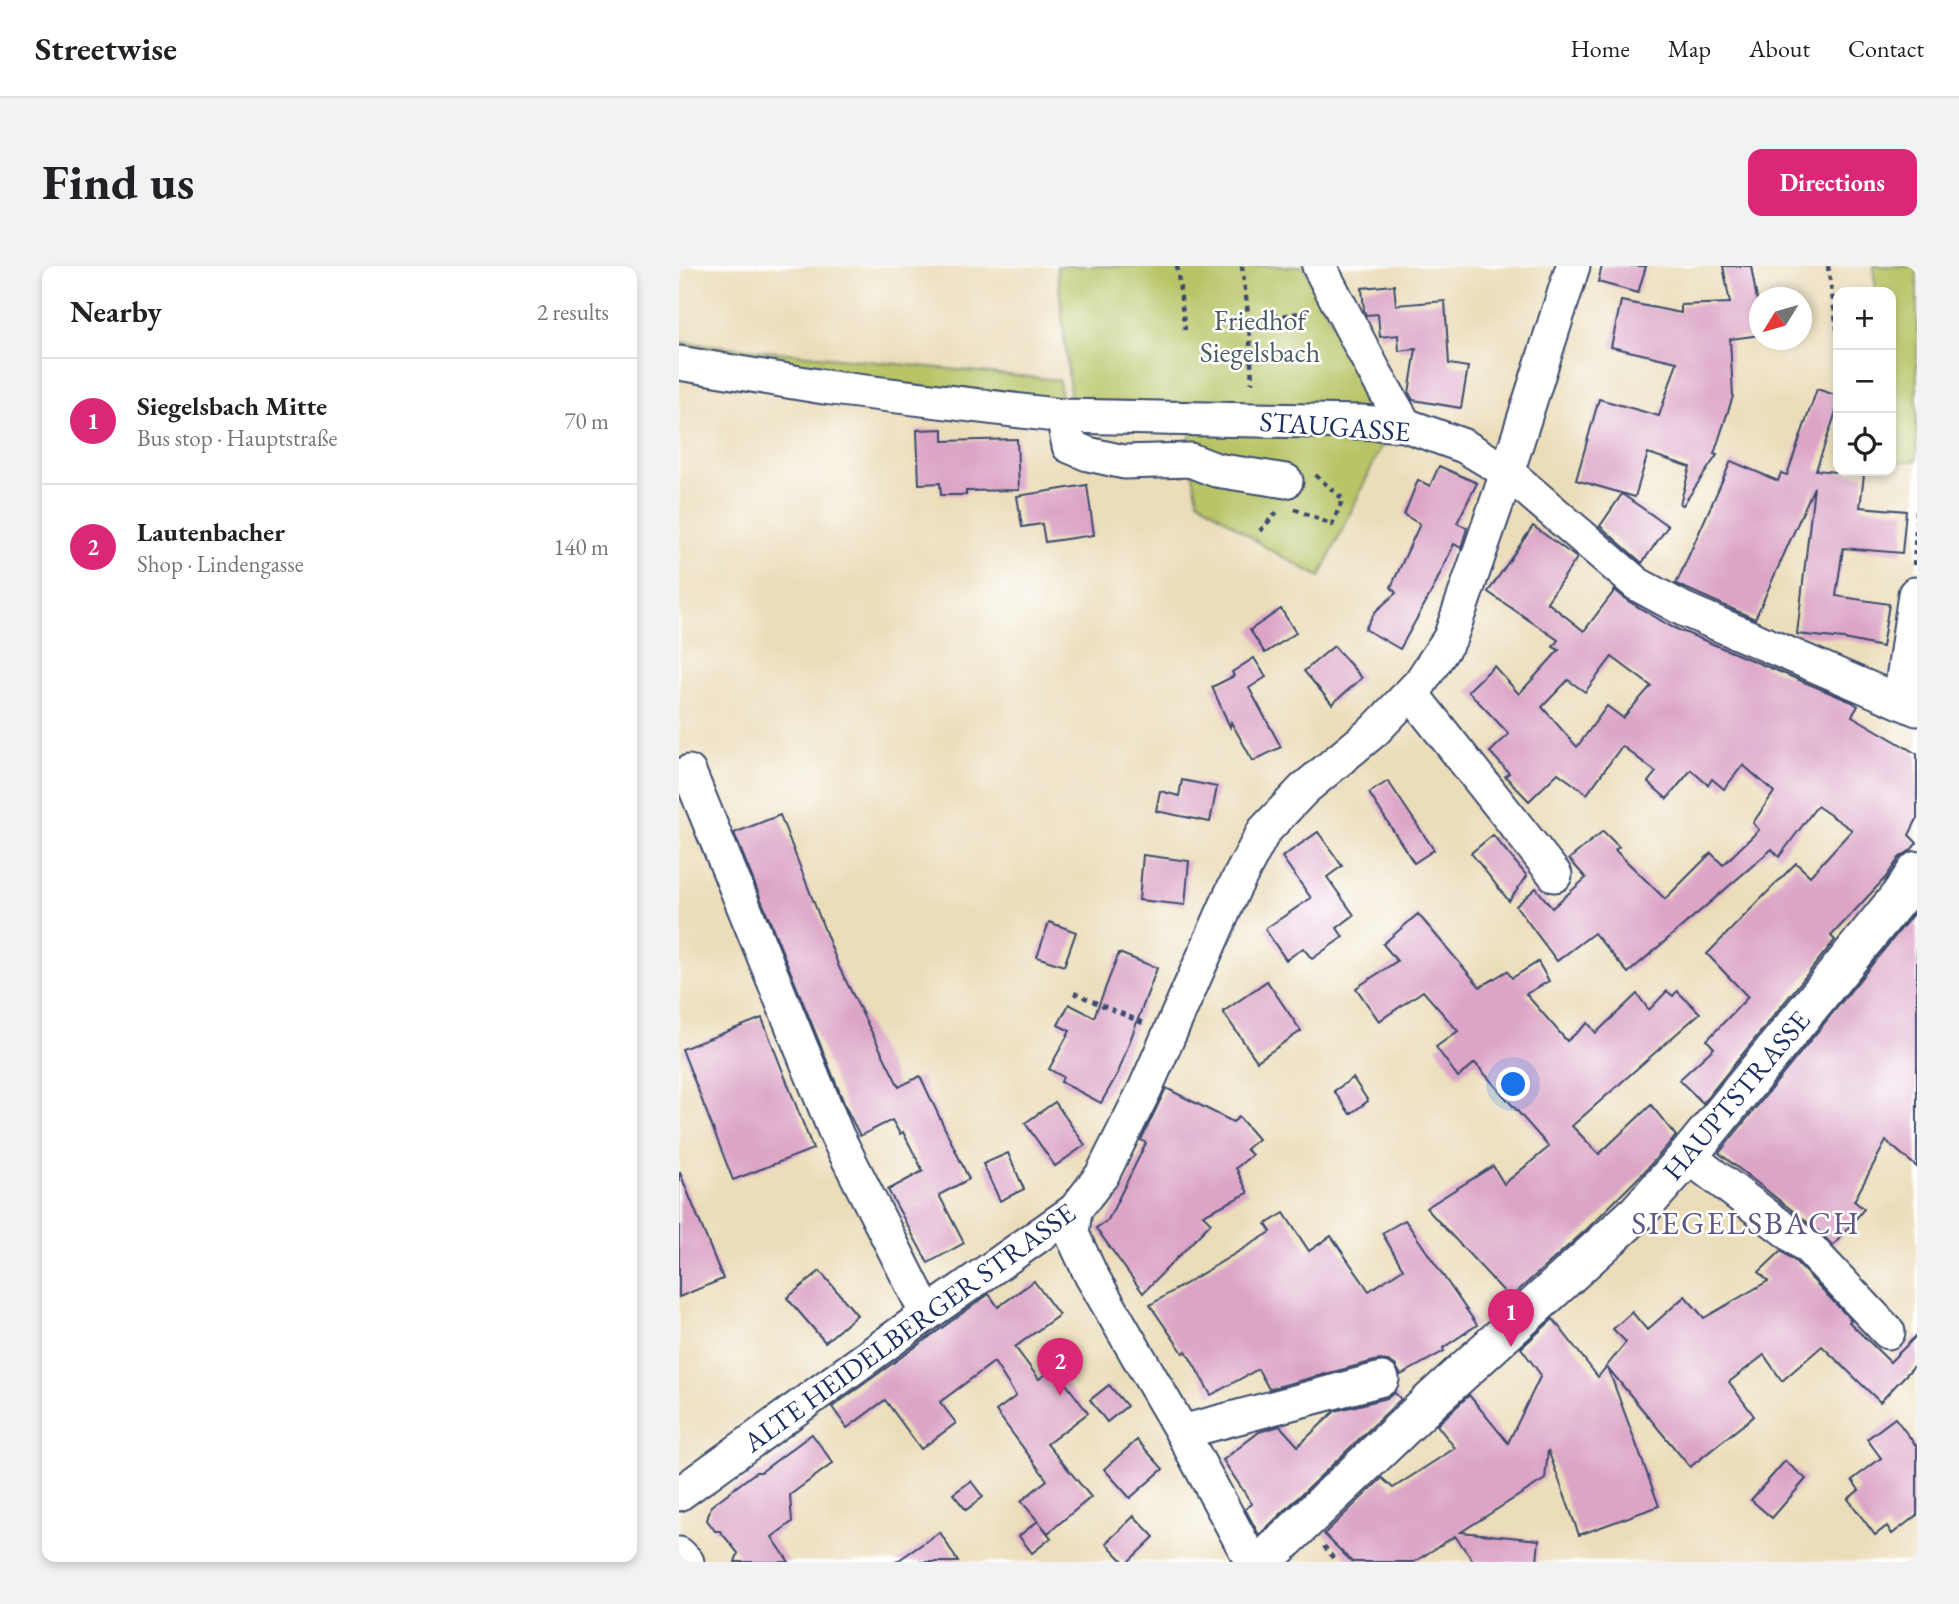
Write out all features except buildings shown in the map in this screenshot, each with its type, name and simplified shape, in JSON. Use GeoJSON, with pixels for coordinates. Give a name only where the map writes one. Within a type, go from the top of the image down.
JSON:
{"type":"FeatureCollection","features":[{"type":"Feature","properties":{"kind":"main road","name":"HAUPTSTRASSE"},"geometry":{"type":"LineString","coordinates":[[1262,1562],[1434,1398],[1630,1220],[1688,1156],[1899,897],[1917,871]]}},
{"type":"Feature","properties":{"kind":"street"},"geometry":{"type":"LineString","coordinates":[[1319,266],[1405,425]]}},
{"type":"Feature","properties":{"kind":"street","name":"ALTE HEIDELBERGER STRASSE"},"geometry":{"type":"LineString","coordinates":[[679,1494],[1075,1210],[1102,1175],[1145,1089],[1234,888],[1264,831],[1304,789],[1375,730],[1420,684],[1450,638],[1573,266]]}},
{"type":"Feature","properties":{"kind":"street","name":"STAUGASSE"},"geometry":{"type":"LineString","coordinates":[[679,363],[824,387],[1063,416],[1405,425],[1464,446],[1507,472],[1637,584],[1683,610],[1909,705]]}},
{"type":"Feature","properties":{"kind":"street"},"geometry":{"type":"LineString","coordinates":[[1063,416],[1069,446],[1088,454],[1124,462],[1190,460],[1285,492]]}},
{"type":"Feature","properties":{"kind":"street"},"geometry":{"type":"LineString","coordinates":[[1909,705],[1915,594]]}},
{"type":"Feature","properties":{"kind":"street"},"geometry":{"type":"LineString","coordinates":[[1411,693],[1555,875]]}},
{"type":"Feature","properties":{"kind":"street"},"geometry":{"type":"LineString","coordinates":[[688,772],[837,1136],[927,1314]]}},
{"type":"Feature","properties":{"kind":"street"},"geometry":{"type":"LineString","coordinates":[[1688,1156],[1809,1248],[1888,1332]]}},
{"type":"Feature","properties":{"kind":"street"},"geometry":{"type":"LineString","coordinates":[[1075,1210],[1072,1234],[1091,1275],[1182,1432],[1252,1562]]}},
{"type":"Feature","properties":{"kind":"street"},"geometry":{"type":"LineString","coordinates":[[1182,1432],[1382,1379]]}},
{"type":"Feature","properties":{"kind":"street"},"geometry":{"type":"LineString","coordinates":[[679,1554],[687,1562]]}},
{"type":"Feature","properties":{"kind":"path"},"geometry":{"type":"LineString","coordinates":[[1177,266],[1185,330]]}},
{"type":"Feature","properties":{"kind":"path"},"geometry":{"type":"LineString","coordinates":[[1242,266],[1249,321],[1252,383]]}},
{"type":"Feature","properties":{"kind":"path"},"geometry":{"type":"LineString","coordinates":[[1828,266],[1833,300]]}},
{"type":"Feature","properties":{"kind":"path"},"geometry":{"type":"LineString","coordinates":[[1249,321],[1325,308],[1339,303]]}},
{"type":"Feature","properties":{"kind":"path"},"geometry":{"type":"LineString","coordinates":[[1260,531],[1285,492]]}},
{"type":"Feature","properties":{"kind":"path"},"geometry":{"type":"LineString","coordinates":[[1915,594],[1914,544],[1917,511]]}},
{"type":"Feature","properties":{"kind":"path"},"geometry":{"type":"LineString","coordinates":[[1074,993],[1170,1034]]}},
{"type":"Feature","properties":{"kind":"green space","name":"Friedhof Siegelsbach"},"geometry":{"type":"Polygon","coordinates":[[[1057,266],[1303,266],[1378,411],[1071,401],[1057,266]]]}},
{"type":"Feature","properties":{"kind":"green space"},"geometry":{"type":"Polygon","coordinates":[[[1873,266],[1917,266],[1917,460],[1896,462],[1896,287],[1875,287],[1873,266]]]}},
{"type":"Feature","properties":{"kind":"green space"},"geometry":{"type":"Polygon","coordinates":[[[679,342],[1059,380],[1061,405],[679,356],[679,342]]]}},
{"type":"Feature","properties":{"kind":"green space"},"geometry":{"type":"Polygon","coordinates":[[[1190,428],[1384,441],[1320,577],[1268,549],[1198,500],[1190,460],[1190,428]]]}},
{"type":"Feature","properties":{"kind":"place","name":"Siegelsbach Mitte"},"geometry":{"type":"Point","coordinates":[1511,1347]}},
{"type":"Feature","properties":{"kind":"place","name":"Lautenbacher"},"geometry":{"type":"Point","coordinates":[1060,1396]}},
{"type":"Feature","properties":{"kind":"district","name":"SIEGELSBACH"},"geometry":{"type":"Point","coordinates":[1746,1223]}}]}
